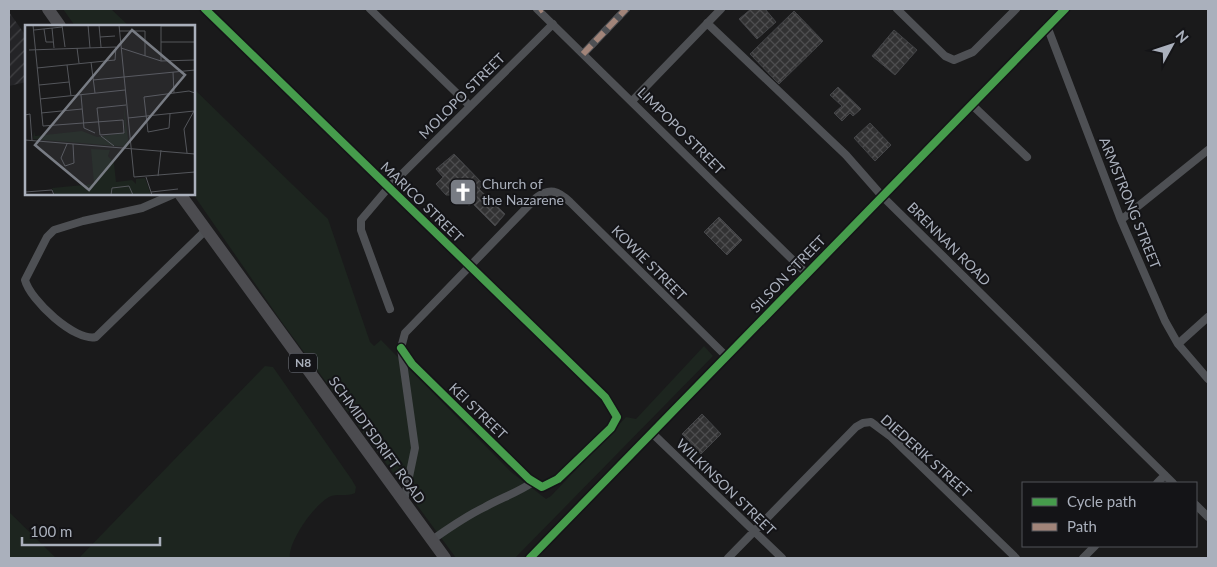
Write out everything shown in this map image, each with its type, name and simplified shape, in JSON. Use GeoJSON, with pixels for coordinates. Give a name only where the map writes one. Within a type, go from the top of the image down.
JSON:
{"type":"FeatureCollection","features":[{"type":"Feature","properties":{"kind":"highway"},"geometry":{"type":"LineString","coordinates":[[48,9],[59,25]]}},
{"type":"Feature","properties":{"kind":"highway","name":"SCHMIDTSDRIFT ROAD"},"geometry":{"type":"LineString","coordinates":[[181,195],[445,558]]}},
{"type":"Feature","properties":{"kind":"street","name":"MARICO STREET"},"geometry":{"type":"LineString","coordinates":[[205,9],[605,397],[617,417],[611,428],[558,480],[542,487]]}},
{"type":"Feature","properties":{"kind":"street"},"geometry":{"type":"LineString","coordinates":[[370,9],[469,105]]}},
{"type":"Feature","properties":{"kind":"street"},"geometry":{"type":"LineString","coordinates":[[583,54],[626,9]]}},
{"type":"Feature","properties":{"kind":"street"},"geometry":{"type":"LineString","coordinates":[[632,101],[720,9]]}},
{"type":"Feature","properties":{"kind":"street"},"geometry":{"type":"LineString","coordinates":[[897,9],[946,56],[954,60],[973,52],[1016,9]]}},
{"type":"Feature","properties":{"kind":"street","name":"SILSON STREET"},"geometry":{"type":"LineString","coordinates":[[530,558],[1065,9]]}},
{"type":"Feature","properties":{"kind":"street","name":"LIMPOPO STREET"},"geometry":{"type":"LineString","coordinates":[[539,10],[806,273]]}},
{"type":"Feature","properties":{"kind":"street","name":"BRENNAN ROAD"},"geometry":{"type":"LineString","coordinates":[[706,23],[846,155],[882,196],[1172,482]]}},
{"type":"Feature","properties":{"kind":"street","name":"MOLOPO STREET"},"geometry":{"type":"LineString","coordinates":[[390,309],[360,225],[361,220],[389,187],[469,105],[553,24]]}},
{"type":"Feature","properties":{"kind":"street","name":"ARMSTRONG STREET"},"geometry":{"type":"LineString","coordinates":[[1047,26],[1121,220],[1165,321],[1178,344],[1208,379]]}},
{"type":"Feature","properties":{"kind":"street"},"geometry":{"type":"LineString","coordinates":[[971,104],[1027,157]]}},
{"type":"Feature","properties":{"kind":"street"},"geometry":{"type":"LineString","coordinates":[[1121,220],[1208,150]]}},
{"type":"Feature","properties":{"kind":"street","name":"KOWIE STREET"},"geometry":{"type":"LineString","coordinates":[[469,265],[536,198],[546,191],[560,193],[726,356]]}},
{"type":"Feature","properties":{"kind":"street"},"geometry":{"type":"LineString","coordinates":[[172,195],[142,208],[82,221],[54,230],[47,237],[25,280],[31,294],[58,321],[83,337],[96,337],[206,230]]}},
{"type":"Feature","properties":{"kind":"street"},"geometry":{"type":"LineString","coordinates":[[404,501],[415,448],[401,348],[405,334],[469,265]]}},
{"type":"Feature","properties":{"kind":"street"},"geometry":{"type":"LineString","coordinates":[[1178,344],[1208,317]]}},
{"type":"Feature","properties":{"kind":"street","name":"KEI STREET"},"geometry":{"type":"LineString","coordinates":[[401,348],[412,364],[533,482],[542,487]]}},
{"type":"Feature","properties":{"kind":"street","name":"DIEDERIK STREET"},"geometry":{"type":"LineString","coordinates":[[754,530],[856,427],[862,423],[871,422],[890,436],[1016,558]]}},
{"type":"Feature","properties":{"kind":"street","name":"WILKINSON STREET"},"geometry":{"type":"LineString","coordinates":[[652,433],[782,558]]}},
{"type":"Feature","properties":{"kind":"street"},"geometry":{"type":"LineString","coordinates":[[1158,482],[1165,475]]}},
{"type":"Feature","properties":{"kind":"street"},"geometry":{"type":"LineString","coordinates":[[432,540],[452,525],[484,507],[511,496],[533,482]]}},
{"type":"Feature","properties":{"kind":"street"},"geometry":{"type":"LineString","coordinates":[[1197,506],[1208,517]]}},
{"type":"Feature","properties":{"kind":"street"},"geometry":{"type":"LineString","coordinates":[[728,558],[754,530]]}},
{"type":"Feature","properties":{"kind":"street"},"geometry":{"type":"LineString","coordinates":[[1083,558],[1094,547]]}},
{"type":"Feature","properties":{"kind":"shaded area"},"geometry":{"type":"Polygon","coordinates":[[[63,9],[111,9],[128,25],[74,25],[63,9]]]}},
{"type":"Feature","properties":{"kind":"shaded area"},"geometry":{"type":"Polygon","coordinates":[[[9,12],[25,35],[25,82],[9,86],[9,12]]]}},
{"type":"Feature","properties":{"kind":"shaded area"},"geometry":{"type":"Polygon","coordinates":[[[195,90],[328,219],[370,342],[374,346],[381,340],[511,472],[546,499],[626,417],[636,419],[704,346],[713,356],[515,558],[456,558],[281,321],[194,195],[195,90]]]}},
{"type":"Feature","properties":{"kind":"shaded area"},"geometry":{"type":"Polygon","coordinates":[[[265,366],[273,367],[352,480],[356,487],[355,493],[329,497],[316,508],[303,524],[293,543],[290,558],[79,558],[265,366]]]}},
{"type":"Feature","properties":{"kind":"shaded area"},"geometry":{"type":"Polygon","coordinates":[[[9,512],[56,558],[9,558],[9,512]]]}},
{"type":"Feature","properties":{"kind":"building"},"geometry":{"type":"Polygon","coordinates":[[[751,9],[765,9],[776,22],[757,39],[739,19],[751,9]]]}},
{"type":"Feature","properties":{"kind":"building"},"geometry":{"type":"Polygon","coordinates":[[[794,11],[823,41],[779,84],[750,54],[794,11]]]}},
{"type":"Feature","properties":{"kind":"building"},"geometry":{"type":"Polygon","coordinates":[[[894,30],[917,50],[895,75],[872,56],[894,30]]]}},
{"type":"Feature","properties":{"kind":"building"},"geometry":{"type":"Polygon","coordinates":[[[838,87],[861,109],[853,116],[850,113],[842,121],[834,113],[842,106],[830,95],[838,87]]]}},
{"type":"Feature","properties":{"kind":"building"},"geometry":{"type":"Polygon","coordinates":[[[870,123],[891,145],[875,161],[854,138],[870,123]]]}},
{"type":"Feature","properties":{"kind":"building","name":"Church of the Nazarene"},"geometry":{"type":"Polygon","coordinates":[[[454,154],[483,184],[479,189],[505,214],[495,226],[472,203],[469,206],[459,195],[446,195],[436,184],[443,177],[436,169],[454,154]]]}},
{"type":"Feature","properties":{"kind":"building"},"geometry":{"type":"Polygon","coordinates":[[[719,217],[742,240],[727,255],[704,232],[719,217]]]}},
{"type":"Feature","properties":{"kind":"building"},"geometry":{"type":"Polygon","coordinates":[[[702,414],[721,434],[701,454],[682,434],[702,414]]]}},
{"type":"Feature","properties":{"kind":"marked path"},"geometry":{"type":"LineString","coordinates":[[583,54],[626,9]]}},
{"type":"Feature","properties":{"kind":"cycle path"},"geometry":{"type":"LineString","coordinates":[[205,9],[605,397],[617,417],[611,428],[558,479],[542,487],[529,479],[412,364],[401,348]]}},
{"type":"Feature","properties":{"kind":"cycle path"},"geometry":{"type":"LineString","coordinates":[[530,558],[1065,9]]}},
{"type":"Feature","properties":{"kind":"place","name":"Church of the Nazarene"},"geometry":{"type":"Point","coordinates":[463,192]}}]}
